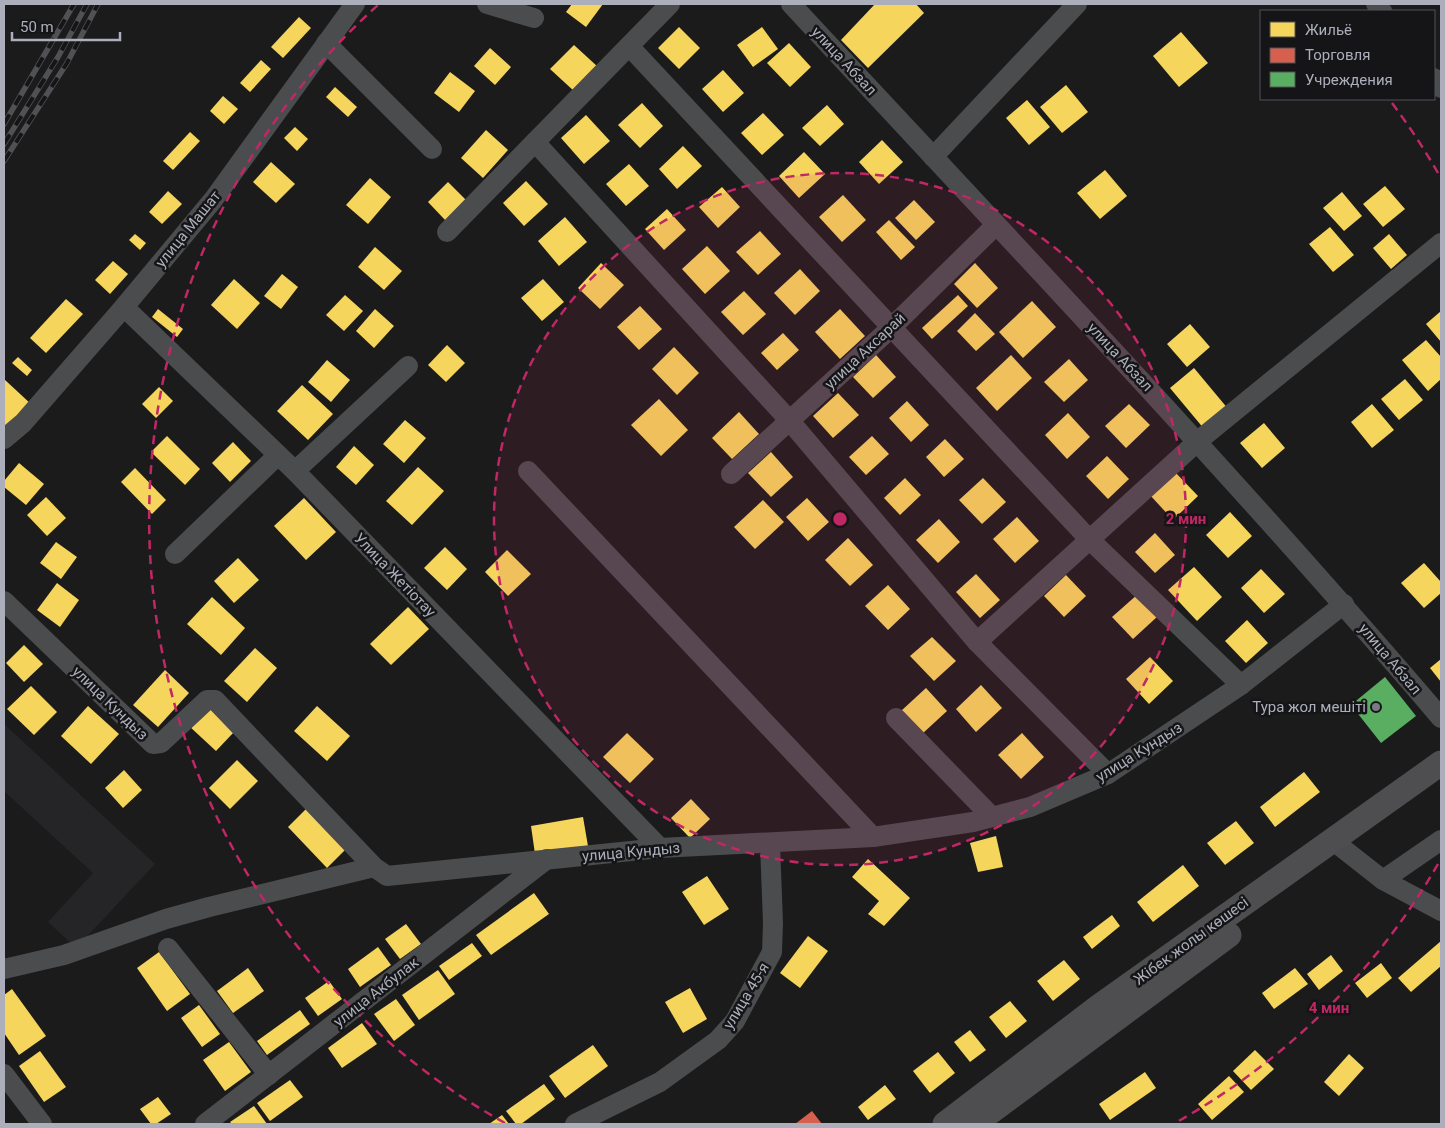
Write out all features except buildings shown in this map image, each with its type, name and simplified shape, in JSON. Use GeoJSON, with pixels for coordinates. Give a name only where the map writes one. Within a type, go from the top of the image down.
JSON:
{"type":"FeatureCollection","features":[{"type":"Feature","properties":{"kind":"main road","name":"Жібек жолы көшесі"},"geometry":{"type":"LineString","coordinates":[[974,1124],[1337,845],[1441,762]]}},
{"type":"Feature","properties":{"kind":"main road","name":"Жібек жолы көшесі"},"geometry":{"type":"LineString","coordinates":[[945,1124],[1097,1008],[1337,845],[1441,783]]}},
{"type":"Feature","properties":{"kind":"street","name":"улица Машат"},"geometry":{"type":"LineString","coordinates":[[4,439],[23,423],[124,307],[213,200],[355,4]]}},
{"type":"Feature","properties":{"kind":"street"},"geometry":{"type":"LineString","coordinates":[[487,4],[534,18]]}},
{"type":"Feature","properties":{"kind":"street"},"geometry":{"type":"LineString","coordinates":[[447,232],[670,4]]}},
{"type":"Feature","properties":{"kind":"street","name":"улица Абзал"},"geometry":{"type":"LineString","coordinates":[[791,4],[1198,441],[1344,604],[1441,718]]}},
{"type":"Feature","properties":{"kind":"street"},"geometry":{"type":"LineString","coordinates":[[933,157],[1077,4]]}},
{"type":"Feature","properties":{"kind":"street"},"geometry":{"type":"LineString","coordinates":[[326,43],[432,149]]}},
{"type":"Feature","properties":{"kind":"street"},"geometry":{"type":"LineString","coordinates":[[629,46],[1088,538],[1241,685]]}},
{"type":"Feature","properties":{"kind":"street"},"geometry":{"type":"LineString","coordinates":[[535,142],[789,420],[977,642],[1108,774]]}},
{"type":"Feature","properties":{"kind":"street","name":"улица Аксарай"},"geometry":{"type":"LineString","coordinates":[[731,474],[892,327],[996,225]]}},
{"type":"Feature","properties":{"kind":"street"},"geometry":{"type":"LineString","coordinates":[[977,642],[1088,538],[1198,441],[1441,243]]}},
{"type":"Feature","properties":{"kind":"street","name":"Улица Жетіотау"},"geometry":{"type":"LineString","coordinates":[[124,307],[295,471],[660,848]]}},
{"type":"Feature","properties":{"kind":"street"},"geometry":{"type":"LineString","coordinates":[[295,471],[408,366]]}},
{"type":"Feature","properties":{"kind":"street"},"geometry":{"type":"LineString","coordinates":[[175,554],[278,455]]}},
{"type":"Feature","properties":{"kind":"street"},"geometry":{"type":"LineString","coordinates":[[528,471],[873,837]]}},
{"type":"Feature","properties":{"kind":"street","name":"улица Кундыз"},"geometry":{"type":"LineString","coordinates":[[4,601],[153,744],[161,743],[207,700],[215,700],[374,867],[387,876],[660,848],[770,844],[873,837],[992,817],[1030,807],[1108,774],[1241,685],[1344,604]]}},
{"type":"Feature","properties":{"kind":"street"},"geometry":{"type":"LineString","coordinates":[[896,718],[992,817]]}},
{"type":"Feature","properties":{"kind":"street"},"geometry":{"type":"LineString","coordinates":[[1383,880],[1441,840]]}},
{"type":"Feature","properties":{"kind":"street","name":"улица 45-я"},"geometry":{"type":"LineString","coordinates":[[575,1124],[660,1082],[718,1040],[735,1021],[772,952],[770,844]]}},
{"type":"Feature","properties":{"kind":"street"},"geometry":{"type":"LineString","coordinates":[[1337,845],[1383,880],[1441,910]]}},
{"type":"Feature","properties":{"kind":"street","name":"улица Акбулак"},"geometry":{"type":"LineString","coordinates":[[205,1124],[548,859]]}},
{"type":"Feature","properties":{"kind":"street"},"geometry":{"type":"LineString","coordinates":[[4,968],[72,952],[166,919],[209,907],[374,867]]}},
{"type":"Feature","properties":{"kind":"street"},"geometry":{"type":"LineString","coordinates":[[168,948],[269,1075]]}},
{"type":"Feature","properties":{"kind":"street"},"geometry":{"type":"LineString","coordinates":[[4,1074],[38,1123]]}},
{"type":"Feature","properties":{"kind":"shaded area"},"geometry":{"type":"Polygon","coordinates":[[[4,724],[155,864],[76,948],[48,922],[93,873],[4,791],[4,724]]]}},
{"type":"Feature","properties":{"kind":"railway"},"geometry":{"type":"LineString","coordinates":[[4,124],[74,4]]}},
{"type":"Feature","properties":{"kind":"railway"},"geometry":{"type":"LineString","coordinates":[[4,144],[58,57],[87,4]]}},
{"type":"Feature","properties":{"kind":"railway"},"geometry":{"type":"LineString","coordinates":[[4,161],[67,63],[98,4]]}},
{"type":"Feature","properties":{"kind":"place","name":"Тура жол мешіті"},"geometry":{"type":"Point","coordinates":[1376,707]}}]}
